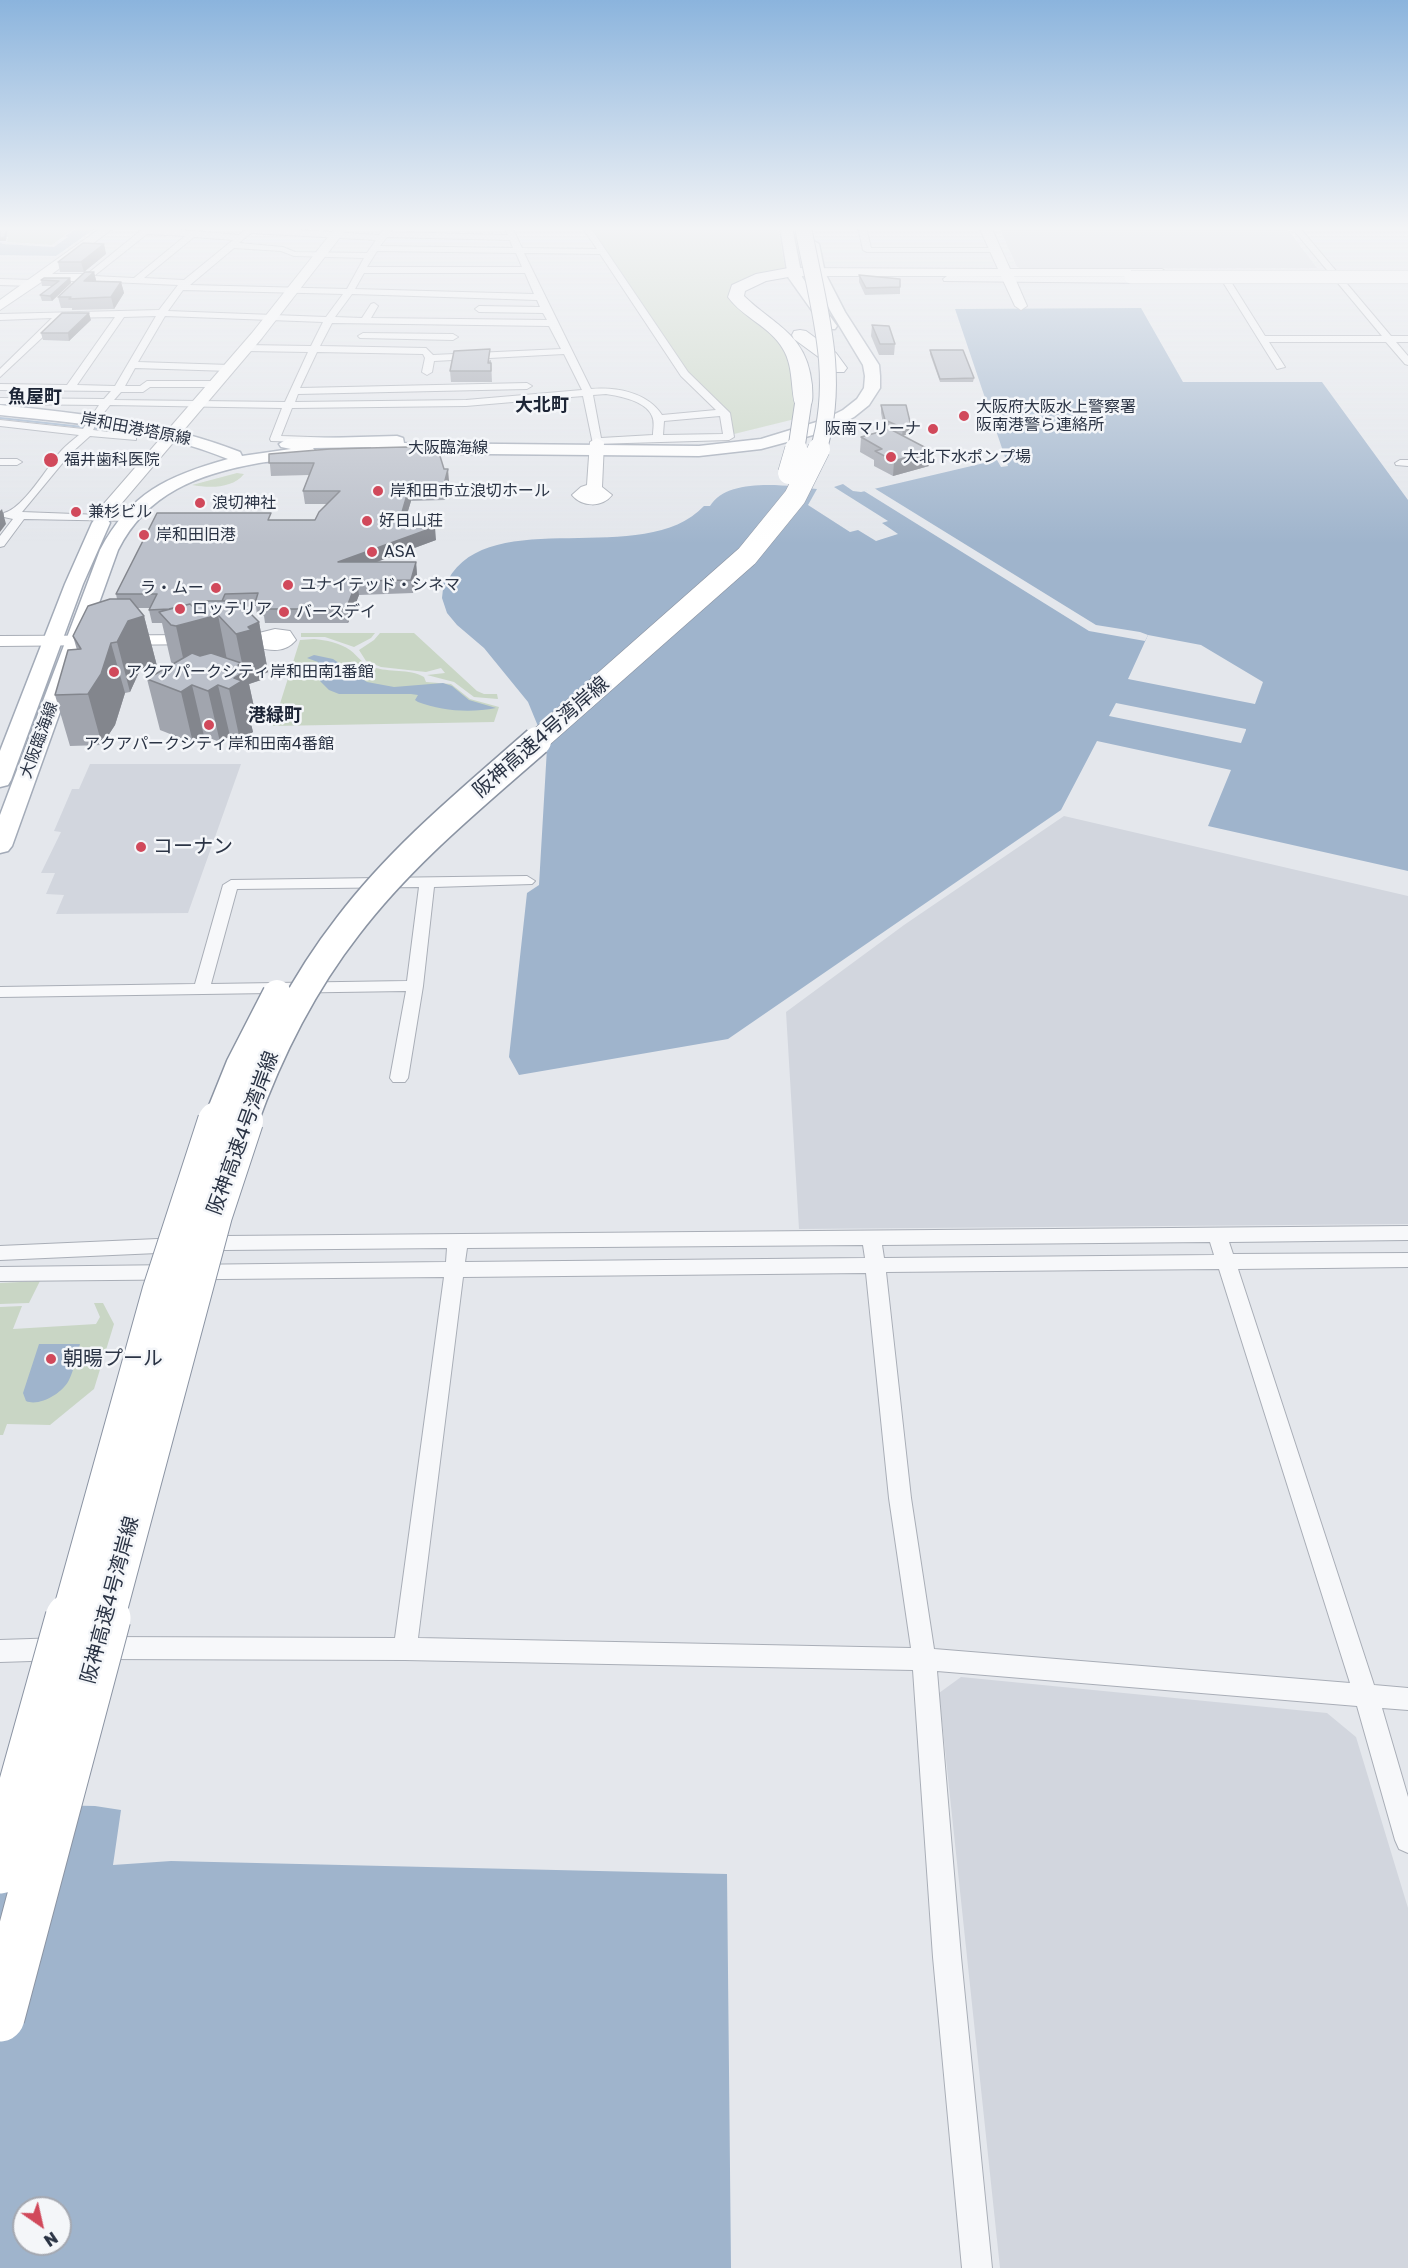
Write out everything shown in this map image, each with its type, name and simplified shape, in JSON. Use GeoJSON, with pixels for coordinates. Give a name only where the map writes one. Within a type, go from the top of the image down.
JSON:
{"type":"FeatureCollection","features":[{"type":"Feature","properties":{"kind":"highway"},"geometry":{"type":"LineString","coordinates":[[779,333],[797,358],[803,373],[799,441],[786,483]]}},
{"type":"Feature","properties":{"kind":"highway"},"geometry":{"type":"LineString","coordinates":[[749,554],[783,525],[801,504],[826,462],[840,413],[841,384],[838,369],[820,349],[796,333]]}},
{"type":"Feature","properties":{"kind":"highway","name":"阪神高速4号湾岸線"},"geometry":{"type":"LineString","coordinates":[[0,1869],[164,1283],[211,1136],[234,1076],[259,1024],[307,947],[334,912],[395,846],[469,778],[713,567],[757,522],[786,483],[800,457],[808,434],[814,387],[809,333]]}},
{"type":"Feature","properties":{"kind":"highway","name":"阪神高速4号湾岸線"},"geometry":{"type":"LineString","coordinates":[[0,2017],[213,1215],[259,1079],[283,1027],[321,964],[351,921],[410,854],[749,554],[774,524],[799,489],[814,460],[826,422],[827,371],[821,333]]}},
{"type":"Feature","properties":{"kind":"main road","name":"大阪臨海線"},"geometry":{"type":"LineString","coordinates":[[0,846],[108,550],[127,519],[142,504],[164,488],[207,471],[263,457],[375,448],[666,445],[731,441],[785,431],[829,417],[852,395],[858,378],[835,333]]}},
{"type":"Feature","properties":{"kind":"main road","name":"大阪臨海線"},"geometry":{"type":"LineString","coordinates":[[1,777],[78,573],[104,518],[123,500],[151,480],[183,465],[280,445],[346,441],[597,446],[696,451],[754,445],[813,430],[846,415],[868,394],[872,387],[871,365],[851,333]]}},
{"type":"Feature","properties":{"kind":"main road","name":"岸和田港塔原線"},"geometry":{"type":"LineString","coordinates":[[0,410],[19,419],[170,433],[200,441],[230,455]]}},
{"type":"Feature","properties":{"kind":"main road"},"geometry":{"type":"LineString","coordinates":[[164,488],[187,472],[230,455],[311,446],[368,445],[375,448]]}},
{"type":"Feature","properties":{"kind":"street"},"geometry":{"type":"LineString","coordinates":[[0,373],[42,333]]}},
{"type":"Feature","properties":{"kind":"street"},"geometry":{"type":"LineString","coordinates":[[69,388],[108,333]]}},
{"type":"Feature","properties":{"kind":"street"},"geometry":{"type":"LineString","coordinates":[[0,544],[10,516],[27,501],[66,452],[90,427],[118,389],[151,333]]}},
{"type":"Feature","properties":{"kind":"street"},"geometry":{"type":"LineString","coordinates":[[104,518],[106,510],[170,433],[231,368],[258,333]]}},
{"type":"Feature","properties":{"kind":"street"},"geometry":{"type":"LineString","coordinates":[[322,333],[275,439],[346,441]]}},
{"type":"Feature","properties":{"kind":"street"},"geometry":{"type":"LineString","coordinates":[[357,349],[364,333]]}},
{"type":"Feature","properties":{"kind":"street"},"geometry":{"type":"LineString","coordinates":[[449,356],[454,333]]}},
{"type":"Feature","properties":{"kind":"street"},"geometry":{"type":"LineString","coordinates":[[558,333],[585,387],[597,446],[594,489]]}},
{"type":"Feature","properties":{"kind":"street"},"geometry":{"type":"LineString","coordinates":[[597,446],[614,439],[729,437],[725,413],[684,374],[657,333]]}},
{"type":"Feature","properties":{"kind":"street"},"geometry":{"type":"LineString","coordinates":[[1258,333],[1280,367]]}},
{"type":"Feature","properties":{"kind":"street"},"geometry":{"type":"LineString","coordinates":[[1383,333],[1408,362]]}},
{"type":"Feature","properties":{"kind":"street"},"geometry":{"type":"LineString","coordinates":[[363,336],[453,337]]}},
{"type":"Feature","properties":{"kind":"street"},"geometry":{"type":"LineString","coordinates":[[1262,339],[1408,339]]}},
{"type":"Feature","properties":{"kind":"street"},"geometry":{"type":"LineString","coordinates":[[242,352],[312,353],[357,349],[426,351],[430,358],[427,372]]}},
{"type":"Feature","properties":{"kind":"street"},"geometry":{"type":"LineString","coordinates":[[430,358],[568,351]]}},
{"type":"Feature","properties":{"kind":"street"},"geometry":{"type":"LineString","coordinates":[[132,365],[231,368]]}},
{"type":"Feature","properties":{"kind":"street"},"geometry":{"type":"LineString","coordinates":[[0,387],[143,389],[147,384],[216,384]]}},
{"type":"Feature","properties":{"kind":"street"},"geometry":{"type":"LineString","coordinates":[[294,392],[585,387],[623,393],[653,409],[658,418],[658,438]]}},
{"type":"Feature","properties":{"kind":"street"},"geometry":{"type":"LineString","coordinates":[[0,401],[290,405],[494,402],[585,387]]}},
{"type":"Feature","properties":{"kind":"street"},"geometry":{"type":"LineString","coordinates":[[658,418],[722,413]]}},
{"type":"Feature","properties":{"kind":"street"},"geometry":{"type":"LineString","coordinates":[[0,423],[19,419]]}},
{"type":"Feature","properties":{"kind":"street"},"geometry":{"type":"LineString","coordinates":[[0,437],[19,419]]}},
{"type":"Feature","properties":{"kind":"street"},"geometry":{"type":"LineString","coordinates":[[90,427],[132,438]]}},
{"type":"Feature","properties":{"kind":"street"},"geometry":{"type":"LineString","coordinates":[[0,462],[17,462]]}},
{"type":"Feature","properties":{"kind":"street"},"geometry":{"type":"LineString","coordinates":[[10,516],[127,519]]}},
{"type":"Feature","properties":{"kind":"street"},"geometry":{"type":"LineString","coordinates":[[0,641],[225,640]]}},
{"type":"Feature","properties":{"kind":"street"},"geometry":{"type":"LineString","coordinates":[[1,777],[26,774]]}},
{"type":"Feature","properties":{"kind":"street"},"geometry":{"type":"LineString","coordinates":[[202,988],[231,885],[527,881]]}},
{"type":"Feature","properties":{"kind":"street"},"geometry":{"type":"LineString","coordinates":[[399,1078],[415,986],[427,882]]}},
{"type":"Feature","properties":{"kind":"street"},"geometry":{"type":"LineString","coordinates":[[0,992],[415,986]]}},
{"type":"Feature","properties":{"kind":"street"},"geometry":{"type":"LineString","coordinates":[[0,1253],[225,1243],[1408,1233]]}},
{"type":"Feature","properties":{"kind":"street"},"geometry":{"type":"LineString","coordinates":[[1217,1234],[1366,1696],[1408,1839]]}},
{"type":"Feature","properties":{"kind":"street"},"geometry":{"type":"LineString","coordinates":[[872,1238],[900,1498],[924,1659],[946,1945],[977,2268]]}},
{"type":"Feature","properties":{"kind":"street"},"geometry":{"type":"LineString","coordinates":[[405,1649],[458,1241]]}},
{"type":"Feature","properties":{"kind":"street"},"geometry":{"type":"LineString","coordinates":[[0,1274],[1408,1260]]}},
{"type":"Feature","properties":{"kind":"street"},"geometry":{"type":"LineString","coordinates":[[0,1650],[72,1648],[405,1649],[924,1659],[1408,1699]]}},
{"type":"Feature","properties":{"kind":"shaded area"},"geometry":{"type":"Polygon","coordinates":[[[90,764],[241,764],[188,913],[56,914],[64,895],[46,894],[55,873],[41,873],[61,832],[54,831],[72,789],[79,789],[90,764]]]}},
{"type":"Feature","properties":{"kind":"shaded area"},"geometry":{"type":"Polygon","coordinates":[[[1064,816],[1408,896],[1408,1224],[799,1229],[786,1012],[904,925],[1064,816]]]}},
{"type":"Feature","properties":{"kind":"shaded area"},"geometry":{"type":"Polygon","coordinates":[[[961,1677],[1327,1713],[1356,1737],[1408,1908],[1408,2268],[1000,2268],[939,1693],[961,1677]]]}},
{"type":"Feature","properties":{"kind":"green space"},"geometry":{"type":"Polygon","coordinates":[[[660,333],[772,333],[787,349],[797,381],[795,419],[730,435],[727,412],[685,370],[660,333]]]}},
{"type":"Feature","properties":{"kind":"green space"},"geometry":{"type":"Polygon","coordinates":[[[237,473],[244,474],[227,485],[206,487],[192,485],[237,473]]]}},
{"type":"Feature","properties":{"kind":"green space"},"geometry":{"type":"Polygon","coordinates":[[[301,633],[375,633],[371,638],[354,647],[325,637],[301,637],[301,633]]]}},
{"type":"Feature","properties":{"kind":"green space"},"geometry":{"type":"Polygon","coordinates":[[[380,633],[414,633],[477,691],[484,694],[497,694],[498,699],[474,697],[454,682],[427,675],[445,673],[441,668],[426,672],[381,667],[366,661],[359,650],[380,633]]]}},
{"type":"Feature","properties":{"kind":"green space"},"geometry":{"type":"Polygon","coordinates":[[[314,639],[342,645],[373,667],[418,674],[424,677],[426,682],[451,684],[470,699],[499,707],[494,722],[273,726],[300,640],[314,639]]]}},
{"type":"Feature","properties":{"kind":"green space"},"geometry":{"type":"Polygon","coordinates":[[[40,1281],[29,1303],[0,1304],[0,1283],[40,1281]]]}},
{"type":"Feature","properties":{"kind":"green space","name":"朝暘プール"},"geometry":{"type":"Polygon","coordinates":[[[94,1303],[103,1303],[114,1324],[94,1389],[50,1425],[7,1424],[3,1435],[0,1435],[0,1307],[22,1306],[13,1329],[96,1324],[100,1317],[94,1303]]]}},
{"type":"Feature","properties":{"kind":"water"},"geometry":{"type":"Polygon","coordinates":[[[963,333],[1155,333],[1183,382],[1322,382],[1408,500],[1408,871],[1208,826],[1231,770],[1097,741],[1061,810],[728,1039],[519,1075],[509,1057],[527,893],[539,885],[547,748],[528,702],[484,648],[457,625],[447,613],[442,598],[444,580],[448,580],[469,557],[497,545],[532,540],[645,534],[677,524],[704,506],[710,506],[718,497],[730,491],[759,485],[817,489],[808,505],[850,532],[858,530],[876,541],[898,534],[882,523],[888,521],[834,487],[843,484],[853,491],[861,492],[997,460],[1001,467],[1008,466],[963,333]],[[1148,635],[1128,679],[1255,704],[1263,682],[1201,645],[1148,635]],[[1116,703],[1109,716],[1241,743],[1246,729],[1116,703]]]}},
{"type":"Feature","properties":{"kind":"water"},"geometry":{"type":"Polygon","coordinates":[[[314,655],[333,659],[367,682],[394,687],[443,683],[452,686],[469,700],[496,708],[446,709],[418,702],[415,700],[418,695],[411,694],[339,694],[329,690],[320,681],[318,662],[307,658],[314,655]]]}},
{"type":"Feature","properties":{"kind":"water"},"geometry":{"type":"Polygon","coordinates":[[[39,1344],[80,1344],[69,1380],[62,1390],[50,1398],[31,1402],[26,1401],[23,1393],[39,1344]]]}},
{"type":"Feature","properties":{"kind":"water"},"geometry":{"type":"Polygon","coordinates":[[[0,1804],[95,1806],[121,1810],[113,1865],[171,1861],[727,1874],[731,2268],[0,2268],[0,1804]]]}},
{"type":"Feature","properties":{"kind":"pier"},"geometry":{"type":"Polygon","coordinates":[[[874,488],[1096,625],[1140,632],[1148,635],[1145,641],[1089,631],[864,491],[874,488]]]}},
{"type":"Feature","properties":{"kind":"building"},"geometry":{"type":"Polygon","coordinates":[[[875,333],[891,333],[895,344],[880,344],[875,333]]]}},
{"type":"Feature","properties":{"kind":"building"},"geometry":{"type":"Polygon","coordinates":[[[490,349],[488,363],[491,363],[491,371],[450,371],[454,351],[490,349]]]}},
{"type":"Feature","properties":{"kind":"building"},"geometry":{"type":"Polygon","coordinates":[[[930,350],[963,350],[974,378],[940,379],[930,350]]]}},
{"type":"Feature","properties":{"kind":"building"},"geometry":{"type":"Polygon","coordinates":[[[881,405],[906,405],[911,426],[903,428],[885,420],[881,405]]]}},
{"type":"Feature","properties":{"kind":"building"},"geometry":{"type":"Polygon","coordinates":[[[890,429],[930,450],[894,461],[875,451],[882,449],[861,437],[890,429]]]}},
{"type":"Feature","properties":{"kind":"building"},"geometry":{"type":"Polygon","coordinates":[[[406,447],[425,449],[440,456],[444,469],[448,469],[443,488],[409,488],[398,526],[435,527],[338,562],[416,562],[411,580],[357,581],[346,609],[263,609],[265,602],[255,603],[258,593],[225,594],[222,601],[200,601],[192,606],[190,604],[169,609],[149,610],[157,594],[116,594],[157,513],[271,513],[268,520],[315,520],[319,512],[340,491],[303,491],[314,463],[269,463],[269,454],[330,449],[406,447]]]}},
{"type":"Feature","properties":{"kind":"building"},"geometry":{"type":"Polygon","coordinates":[[[110,599],[130,599],[144,616],[128,621],[117,642],[111,643],[101,674],[88,694],[55,695],[68,650],[81,649],[73,636],[88,606],[110,599]]]}},
{"type":"Feature","properties":{"kind":"building"},"geometry":{"type":"Polygon","coordinates":[[[200,601],[238,601],[259,622],[248,627],[251,630],[236,634],[218,615],[176,626],[171,625],[159,612],[190,604],[192,606],[200,601]]]}},
{"type":"Feature","properties":{"kind":"building"},"geometry":{"type":"Polygon","coordinates":[[[192,653],[200,656],[211,653],[241,663],[238,665],[245,667],[242,669],[246,670],[234,678],[242,681],[229,689],[218,685],[208,691],[192,685],[181,692],[147,679],[192,653]]]}},
{"type":"Feature","properties":{"kind":"waterway"},"geometry":{"type":"LineString","coordinates":[[0,418],[110,430]]}},
{"type":"Feature","properties":{"kind":"place","name":"大阪府大阪水上警察署 阪南港警ら連絡所"},"geometry":{"type":"Point","coordinates":[964,416]}},
{"type":"Feature","properties":{"kind":"place","name":"阪南マリーナ"},"geometry":{"type":"Point","coordinates":[933,429]}},
{"type":"Feature","properties":{"kind":"place","name":"大北下水ポンプ場"},"geometry":{"type":"Point","coordinates":[891,457]}},
{"type":"Feature","properties":{"kind":"place","name":"福井歯科医院"},"geometry":{"type":"Point","coordinates":[51,460]}},
{"type":"Feature","properties":{"kind":"place","name":"岸和田市立浪切ホール"},"geometry":{"type":"Point","coordinates":[378,491]}},
{"type":"Feature","properties":{"kind":"place","name":"浪切神社"},"geometry":{"type":"Point","coordinates":[200,503]}},
{"type":"Feature","properties":{"kind":"place","name":"兼杉ビル"},"geometry":{"type":"Point","coordinates":[76,512]}},
{"type":"Feature","properties":{"kind":"place","name":"好日山荘"},"geometry":{"type":"Point","coordinates":[367,521]}},
{"type":"Feature","properties":{"kind":"place","name":"岸和田旧港"},"geometry":{"type":"Point","coordinates":[144,535]}},
{"type":"Feature","properties":{"kind":"place","name":"ASA"},"geometry":{"type":"Point","coordinates":[372,552]}},
{"type":"Feature","properties":{"kind":"place","name":"ユナイテッド・シネマ"},"geometry":{"type":"Point","coordinates":[288,585]}},
{"type":"Feature","properties":{"kind":"place","name":"ラ・ムー"},"geometry":{"type":"Point","coordinates":[216,588]}},
{"type":"Feature","properties":{"kind":"place","name":"ロッテリア"},"geometry":{"type":"Point","coordinates":[180,609]}},
{"type":"Feature","properties":{"kind":"place","name":"バースデイ"},"geometry":{"type":"Point","coordinates":[284,612]}},
{"type":"Feature","properties":{"kind":"place","name":"アクアパークシティ岸和田南1番館"},"geometry":{"type":"Point","coordinates":[114,672]}},
{"type":"Feature","properties":{"kind":"place","name":"アクアパークシティ岸和田南4番館"},"geometry":{"type":"Point","coordinates":[209,725]}},
{"type":"Feature","properties":{"kind":"place","name":"コーナン"},"geometry":{"type":"Point","coordinates":[141,847]}},
{"type":"Feature","properties":{"kind":"place","name":"朝暘プール"},"geometry":{"type":"Point","coordinates":[51,1359]}},
{"type":"Feature","properties":{"kind":"district","name":"魚屋町"},"geometry":{"type":"Point","coordinates":[35,397]}},
{"type":"Feature","properties":{"kind":"district","name":"大北町"},"geometry":{"type":"Point","coordinates":[542,405]}},
{"type":"Feature","properties":{"kind":"district","name":"港緑町"},"geometry":{"type":"Point","coordinates":[275,715]}}]}
